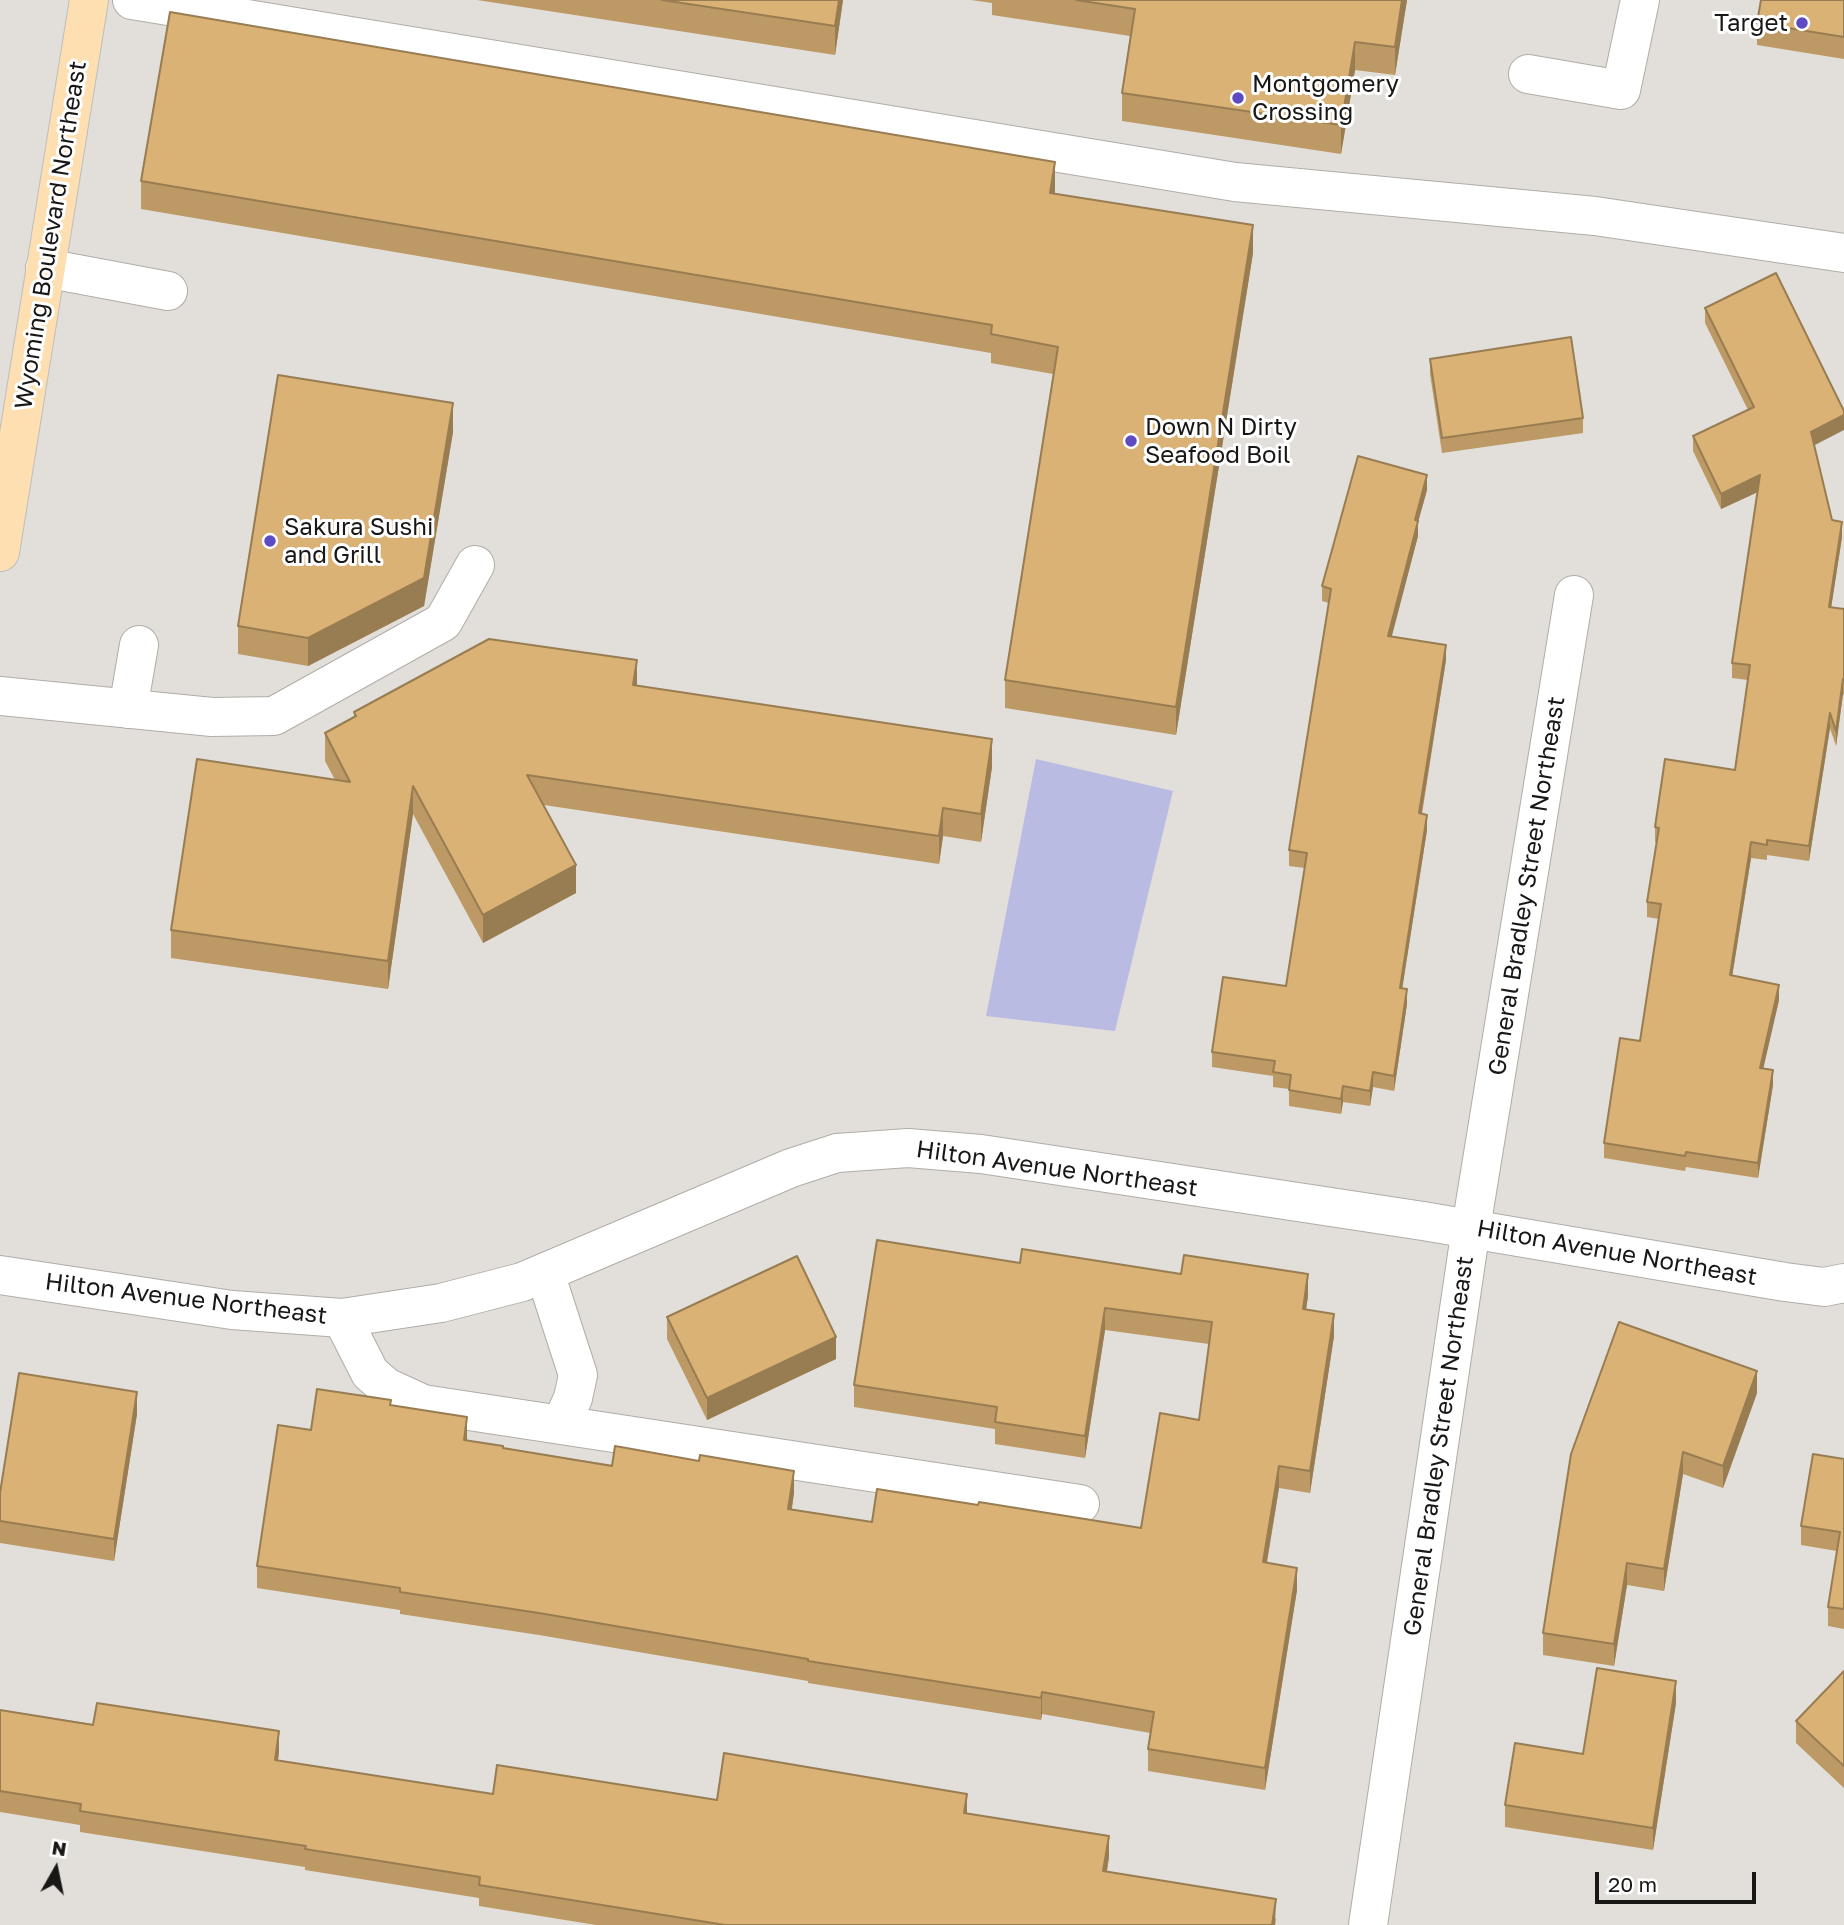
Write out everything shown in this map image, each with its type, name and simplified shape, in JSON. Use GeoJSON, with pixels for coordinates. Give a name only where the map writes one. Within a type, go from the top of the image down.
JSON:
{"type":"FeatureCollection","features":[{"type":"Feature","properties":{"kind":"main road","name":"Wyoming Boulevard Northeast"},"geometry":{"type":"LineString","coordinates":[[0,552],[89,0]]}},
{"type":"Feature","properties":{"kind":"street"},"geometry":{"type":"LineString","coordinates":[[132,0],[1235,182],[1595,216],[1844,253]]}},
{"type":"Feature","properties":{"kind":"street"},"geometry":{"type":"LineString","coordinates":[[1528,74],[1621,90],[1640,0]]}},
{"type":"Feature","properties":{"kind":"street"},"geometry":{"type":"LineString","coordinates":[[46,268],[168,291]]}},
{"type":"Feature","properties":{"kind":"street"},"geometry":{"type":"LineString","coordinates":[[0,696],[212,717],[274,716],[443,622],[475,565]]}},
{"type":"Feature","properties":{"kind":"street","name":"General Bradley Street Northeast"},"geometry":{"type":"LineString","coordinates":[[1368,1925],[1471,1228],[1574,595]]}},
{"type":"Feature","properties":{"kind":"street"},"geometry":{"type":"LineString","coordinates":[[128,709],[139,645]]}},
{"type":"Feature","properties":{"kind":"street","name":"Hilton Avenue Northeast"},"geometry":{"type":"LineString","coordinates":[[0,1275],[232,1310],[342,1318],[441,1303],[522,1282],[791,1168],[837,1153],[908,1148],[981,1154],[1471,1228],[1785,1282],[1824,1287],[1844,1283]]}},
{"type":"Feature","properties":{"kind":"street"},"geometry":{"type":"LineString","coordinates":[[545,1273],[578,1375],[573,1398],[565,1416],[555,1423]]}},
{"type":"Feature","properties":{"kind":"street"},"geometry":{"type":"LineString","coordinates":[[342,1318],[370,1373],[386,1387],[423,1404],[1080,1504]]}},
{"type":"Feature","properties":{"kind":"shaded area"},"geometry":{"type":"Polygon","coordinates":[[[1036,759],[1173,791],[1115,1031],[986,1016],[1036,759]]]}},
{"type":"Feature","properties":{"kind":"building"},"geometry":{"type":"Polygon","coordinates":[[[662,0],[839,0],[835,26],[662,0]]]}},
{"type":"Feature","properties":{"kind":"building","name":"Montgomery Crossing"},"geometry":{"type":"Polygon","coordinates":[[[1076,0],[1402,0],[1395,47],[1355,42],[1341,125],[1122,93],[1135,9],[1076,0]]]}},
{"type":"Feature","properties":{"kind":"building"},"geometry":{"type":"Polygon","coordinates":[[[1761,0],[1844,0],[1844,37],[1757,23],[1761,0]]]}},
{"type":"Feature","properties":{"kind":"building"},"geometry":{"type":"Polygon","coordinates":[[[170,12],[1055,162],[1050,193],[1253,225],[1176,707],[1005,680],[1058,347],[991,334],[992,325],[141,181],[170,12]]]}},
{"type":"Feature","properties":{"kind":"building"},"geometry":{"type":"Polygon","coordinates":[[[1776,273],[1844,411],[1844,415],[1811,432],[1832,520],[1842,522],[1829,607],[1844,609],[1844,680],[1836,731],[1830,713],[1809,846],[1767,840],[1767,845],[1751,842],[1730,975],[1779,985],[1760,1068],[1773,1070],[1758,1163],[1686,1152],[1685,1156],[1604,1143],[1620,1038],[1640,1041],[1661,904],[1647,902],[1659,828],[1655,827],[1665,759],[1735,770],[1750,665],[1732,663],[1760,475],[1721,494],[1693,436],[1754,407],[1705,308],[1776,273]]]}},
{"type":"Feature","properties":{"kind":"building"},"geometry":{"type":"Polygon","coordinates":[[[1571,337],[1583,418],[1442,438],[1430,359],[1571,337]]]}},
{"type":"Feature","properties":{"kind":"building"},"geometry":{"type":"Polygon","coordinates":[[[278,375],[453,403],[424,578],[308,638],[238,626],[278,375]]]}},
{"type":"Feature","properties":{"kind":"building"},"geometry":{"type":"Polygon","coordinates":[[[1358,456],[1427,475],[1388,636],[1446,645],[1419,813],[1427,815],[1400,988],[1407,989],[1394,1076],[1373,1072],[1370,1091],[1343,1086],[1341,1099],[1289,1090],[1291,1075],[1273,1072],[1275,1061],[1212,1052],[1223,977],[1286,986],[1307,853],[1289,850],[1331,589],[1322,586],[1358,456]]]}},
{"type":"Feature","properties":{"kind":"building"},"geometry":{"type":"Polygon","coordinates":[[[489,639],[637,660],[633,685],[992,739],[981,814],[943,808],[939,836],[527,775],[576,865],[483,915],[413,786],[388,961],[171,930],[197,759],[350,782],[325,733],[356,716],[354,712],[489,639]]]}},
{"type":"Feature","properties":{"kind":"building"},"geometry":{"type":"Polygon","coordinates":[[[877,1240],[1020,1263],[1022,1249],[1181,1274],[1184,1255],[1308,1274],[1303,1309],[1334,1314],[1310,1471],[1279,1466],[1263,1562],[1297,1568],[1265,1768],[1148,1749],[1154,1712],[1042,1692],[1041,1698],[808,1661],[539,1613],[400,1592],[400,1588],[257,1566],[278,1425],[311,1430],[317,1389],[391,1400],[390,1405],[467,1417],[464,1440],[503,1448],[612,1466],[615,1446],[699,1461],[700,1455],[794,1471],[788,1509],[872,1522],[877,1489],[1141,1528],[1160,1413],[1199,1420],[1212,1322],[1105,1308],[1085,1436],[995,1422],[997,1407],[854,1385],[877,1240]]]}},
{"type":"Feature","properties":{"kind":"building"},"geometry":{"type":"Polygon","coordinates":[[[797,1256],[836,1337],[707,1398],[667,1317],[797,1256]]]}},
{"type":"Feature","properties":{"kind":"building"},"geometry":{"type":"Polygon","coordinates":[[[1619,1322],[1757,1371],[1723,1466],[1683,1452],[1664,1569],[1627,1563],[1614,1644],[1543,1633],[1571,1454],[1619,1322]]]}},
{"type":"Feature","properties":{"kind":"building"},"geometry":{"type":"Polygon","coordinates":[[[19,1373],[137,1392],[114,1539],[0,1521],[0,1493],[19,1373]]]}},
{"type":"Feature","properties":{"kind":"building"},"geometry":{"type":"Polygon","coordinates":[[[1813,1454],[1844,1459],[1844,1609],[1828,1607],[1840,1532],[1801,1526],[1813,1454]]]}},
{"type":"Feature","properties":{"kind":"building"},"geometry":{"type":"Polygon","coordinates":[[[1597,1668],[1676,1681],[1653,1828],[1505,1805],[1515,1743],[1583,1754],[1597,1668]]]}},
{"type":"Feature","properties":{"kind":"building"},"geometry":{"type":"Polygon","coordinates":[[[1844,1671],[1844,1766],[1796,1721],[1844,1671]]]}},
{"type":"Feature","properties":{"kind":"building"},"geometry":{"type":"Polygon","coordinates":[[[97,1703],[279,1731],[275,1760],[493,1794],[497,1765],[717,1800],[724,1753],[967,1794],[964,1813],[1109,1836],[1103,1871],[1276,1899],[1272,1925],[725,1925],[479,1885],[480,1877],[305,1849],[306,1846],[80,1811],[81,1804],[0,1791],[0,1710],[93,1725],[97,1703]]]}},
{"type":"Feature","properties":{"kind":"place","name":"Target"},"geometry":{"type":"Point","coordinates":[1802,23]}},
{"type":"Feature","properties":{"kind":"place","name":"Montgomery Crossing"},"geometry":{"type":"Point","coordinates":[1238,98]}},
{"type":"Feature","properties":{"kind":"place","name":"Down N Dirty Seafood Boil"},"geometry":{"type":"Point","coordinates":[1131,441]}},
{"type":"Feature","properties":{"kind":"place","name":"Sakura Sushi and Grill"},"geometry":{"type":"Point","coordinates":[270,541]}}]}
